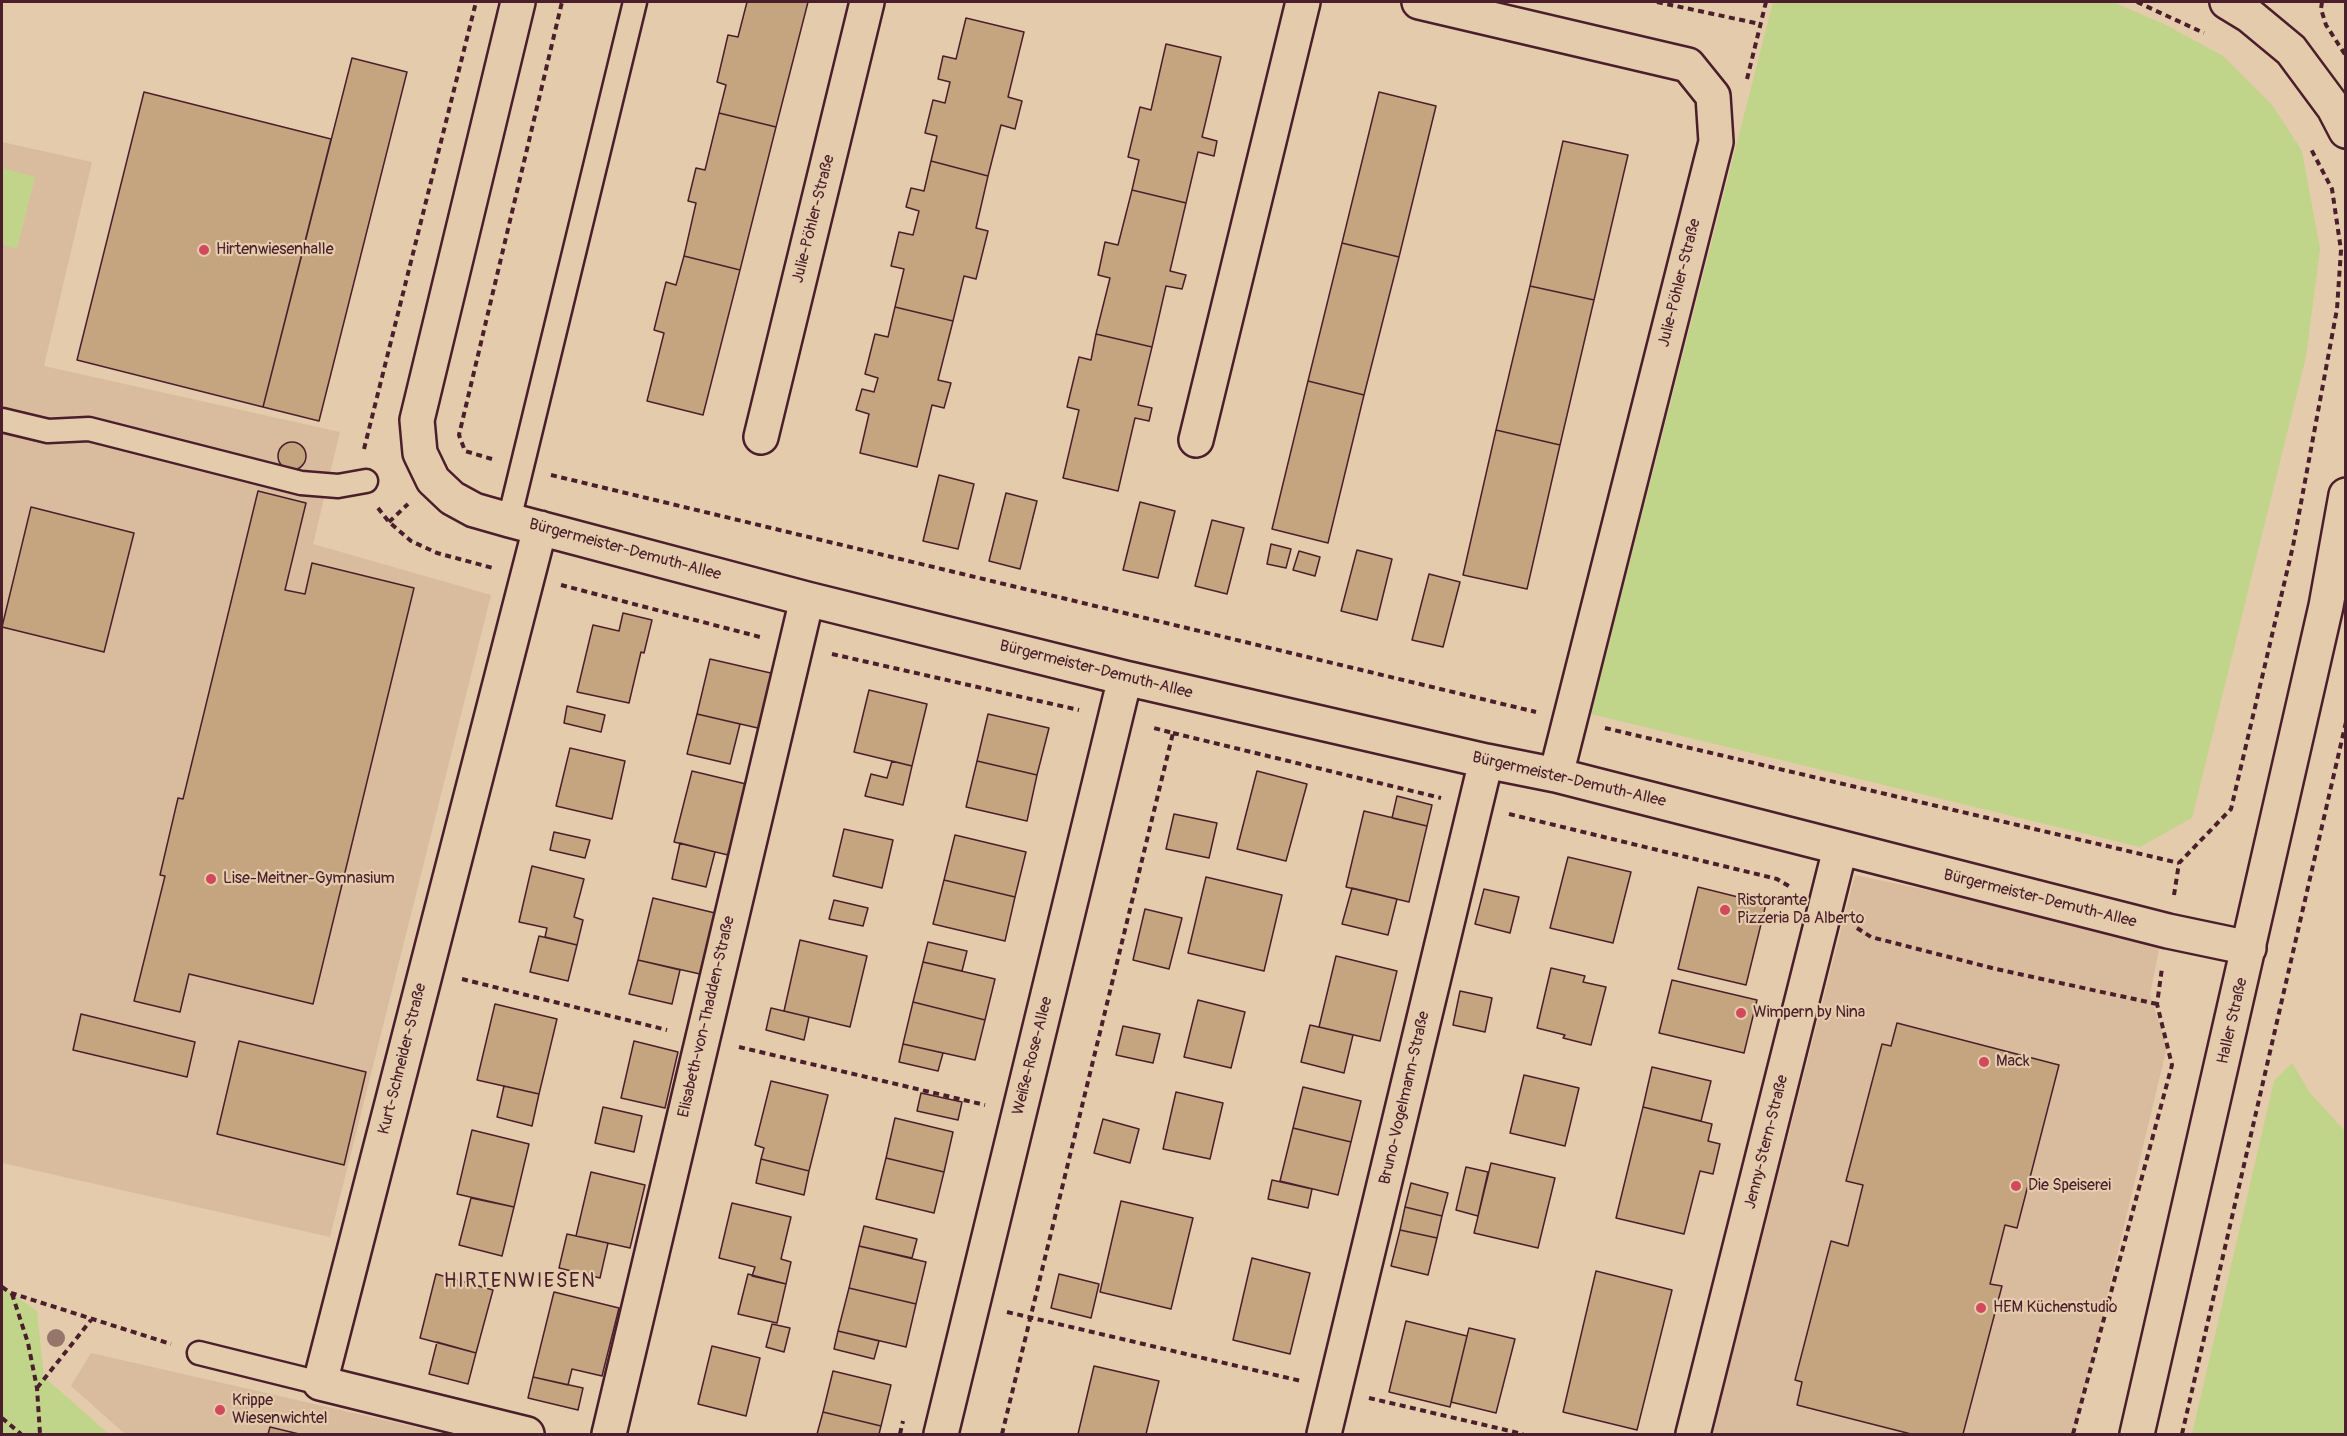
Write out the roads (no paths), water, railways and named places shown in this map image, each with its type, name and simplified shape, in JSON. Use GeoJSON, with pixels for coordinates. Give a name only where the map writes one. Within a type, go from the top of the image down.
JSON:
{"type":"FeatureCollection","features":[{"type":"Feature","properties":{"kind":"street","name":"Bürgermeister-Demuth-Allee"},"geometry":{"type":"LineString","coordinates":[[518,2],[417,420],[420,453],[433,480],[452,498],[474,510],[509,520],[807,599],[1125,678],[1556,775],[2168,931],[2250,948]]}},
{"type":"Feature","properties":{"kind":"street","name":"Julie-Pöhler-Straße"},"geometry":{"type":"LineString","coordinates":[[761,437],[867,2]]}},
{"type":"Feature","properties":{"kind":"street"},"geometry":{"type":"LineString","coordinates":[[1196,440],[1303,2]]}},
{"type":"Feature","properties":{"kind":"street","name":"Julie-Pöhler-Straße"},"geometry":{"type":"LineString","coordinates":[[1419,2],[1688,65],[1713,96],[1716,142],[1556,775]]}},
{"type":"Feature","properties":{"kind":"street"},"geometry":{"type":"LineString","coordinates":[[2227,2],[2250,16],[2291,50],[2334,108],[2346,132]]}},
{"type":"Feature","properties":{"kind":"street","name":"Haller Straße"},"geometry":{"type":"LineString","coordinates":[[2137,1434],[2250,948],[2326,606],[2346,495]]}},
{"type":"Feature","properties":{"kind":"street","name":"Kurt-Schneider-Straße"},"geometry":{"type":"LineString","coordinates":[[320,1383],[540,528]]}},
{"type":"Feature","properties":{"kind":"street","name":"Haller Straße"},"geometry":{"type":"LineString","coordinates":[[2326,606],[2346,542]]}},
{"type":"Feature","properties":{"kind":"street","name":"Elisabeth-von-Thadden-Straße"},"geometry":{"type":"LineString","coordinates":[[609,1434],[807,599]]}},
{"type":"Feature","properties":{"kind":"street","name":"Weiße-Rose-Allee"},"geometry":{"type":"LineString","coordinates":[[941,1434],[1125,678]]}},
{"type":"Feature","properties":{"kind":"street","name":"Bruno-Vogelmann-Straße"},"geometry":{"type":"LineString","coordinates":[[1324,1434],[1486,761]]}},
{"type":"Feature","properties":{"kind":"street","name":"Jenny-Stern-Straße"},"geometry":{"type":"LineString","coordinates":[[1693,1434],[1840,849]]}},
{"type":"Feature","properties":{"kind":"street"},"geometry":{"type":"LineString","coordinates":[[320,1383],[527,1434]]}},
{"type":"Feature","properties":{"kind":"lane"},"geometry":{"type":"LineString","coordinates":[[509,520],[635,2]]}},
{"type":"Feature","properties":{"kind":"lane"},"geometry":{"type":"LineString","coordinates":[[2,420],[48,431],[89,429],[301,483],[338,486],[366,481]]}},
{"type":"Feature","properties":{"kind":"lane"},"geometry":{"type":"LineString","coordinates":[[199,1353],[320,1383]]}},
{"type":"Feature","properties":{"kind":"place","name":"Hirtenwiesenhalle"},"geometry":{"type":"Point","coordinates":[204,250]}},
{"type":"Feature","properties":{"kind":"place","name":"Lise-Meitner-Gymnasium"},"geometry":{"type":"Point","coordinates":[211,879]}},
{"type":"Feature","properties":{"kind":"place","name":"Ristorante Pizzeria Da Alberto"},"geometry":{"type":"Point","coordinates":[1725,910]}},
{"type":"Feature","properties":{"kind":"place","name":"Wimpern by Nina"},"geometry":{"type":"Point","coordinates":[1741,1013]}},
{"type":"Feature","properties":{"kind":"place","name":"Mack"},"geometry":{"type":"Point","coordinates":[1984,1062]}},
{"type":"Feature","properties":{"kind":"place","name":"Die Speiserei"},"geometry":{"type":"Point","coordinates":[2016,1186]}},
{"type":"Feature","properties":{"kind":"place","name":"HEM Küchenstudio"},"geometry":{"type":"Point","coordinates":[1981,1308]}},
{"type":"Feature","properties":{"kind":"place","name":"Krippe Wiesenwichtel"},"geometry":{"type":"Point","coordinates":[220,1410]}},
{"type":"Feature","properties":{"kind":"district","name":"HIRTENWIESEN"},"geometry":{"type":"Point","coordinates":[520,1282]}}]}
